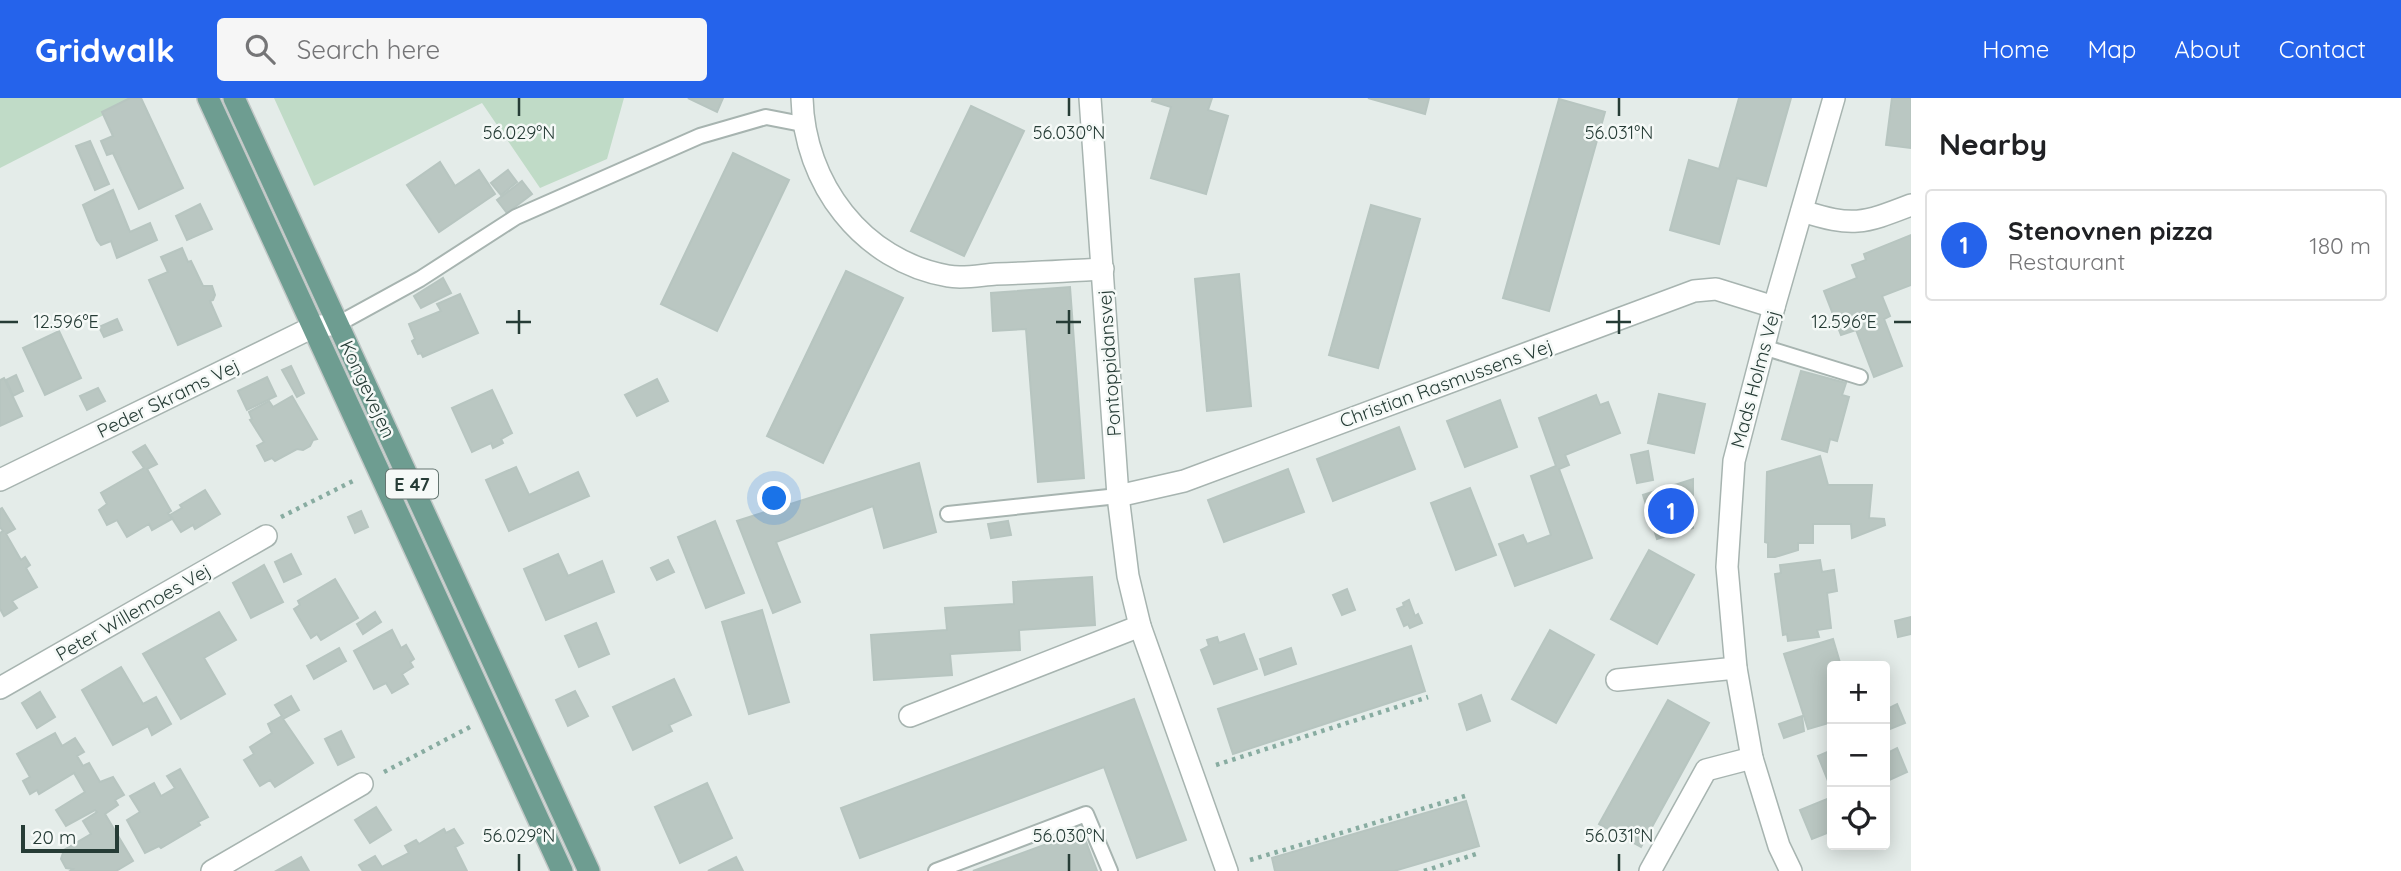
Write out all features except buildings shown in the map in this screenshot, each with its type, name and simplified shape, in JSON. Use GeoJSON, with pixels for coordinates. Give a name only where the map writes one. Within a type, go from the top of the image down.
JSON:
{"type":"FeatureCollection","features":[{"type":"Feature","properties":{"kind":"main road","name":"Kongevejen"},"geometry":{"type":"LineString","coordinates":[[208,98],[562,871]]}},
{"type":"Feature","properties":{"kind":"main road","name":"Kongevejen"},"geometry":{"type":"LineString","coordinates":[[234,98],[589,871]]}},
{"type":"Feature","properties":{"kind":"street"},"geometry":{"type":"LineString","coordinates":[[802,98],[803,124],[815,168],[837,207],[869,239],[906,263],[950,277],[1103,269]]}},
{"type":"Feature","properties":{"kind":"street","name":"Pontoppidansvej"},"geometry":{"type":"LineString","coordinates":[[1090,98],[1118,496],[1128,576],[1140,626],[1226,869]]}},
{"type":"Feature","properties":{"kind":"street","name":"Mads Holms Vej"},"geometry":{"type":"LineString","coordinates":[[1791,871],[1779,846],[1752,758],[1736,668],[1727,567],[1734,461],[1774,307],[1834,98]]}},
{"type":"Feature","properties":{"kind":"street"},"geometry":{"type":"LineString","coordinates":[[1802,211],[1831,220],[1863,222],[1911,205]]}},
{"type":"Feature","properties":{"kind":"street","name":"Christian Rasmussens Vej"},"geometry":{"type":"LineString","coordinates":[[1118,496],[1184,481],[1695,291],[1716,289],[1774,307]]}},
{"type":"Feature","properties":{"kind":"street","name":"Peder Skrams Vej"},"geometry":{"type":"LineString","coordinates":[[0,480],[313,327],[338,324]]}},
{"type":"Feature","properties":{"kind":"street","name":"Peter Willemoes Vej"},"geometry":{"type":"LineString","coordinates":[[0,688],[266,536]]}},
{"type":"Feature","properties":{"kind":"street"},"geometry":{"type":"LineString","coordinates":[[910,716],[1140,626]]}},
{"type":"Feature","properties":{"kind":"street"},"geometry":{"type":"LineString","coordinates":[[1617,680],[1736,668]]}},
{"type":"Feature","properties":{"kind":"street"},"geometry":{"type":"LineString","coordinates":[[1650,871],[1706,770],[1752,758]]}},
{"type":"Feature","properties":{"kind":"street"},"geometry":{"type":"LineString","coordinates":[[212,871],[362,784]]}},
{"type":"Feature","properties":{"kind":"lane"},"geometry":{"type":"LineString","coordinates":[[338,324],[420,279],[516,217],[700,136],[766,117],[803,124]]}},
{"type":"Feature","properties":{"kind":"lane"},"geometry":{"type":"LineString","coordinates":[[1763,348],[1860,377]]}},
{"type":"Feature","properties":{"kind":"lane"},"geometry":{"type":"LineString","coordinates":[[948,514],[1118,496]]}},
{"type":"Feature","properties":{"kind":"lane"},"geometry":{"type":"LineString","coordinates":[[936,871],[1086,814],[1110,871]]}},
{"type":"Feature","properties":{"kind":"path"},"geometry":{"type":"LineString","coordinates":[[266,536],[261,527],[377,469]]}},
{"type":"Feature","properties":{"kind":"path"},"geometry":{"type":"LineString","coordinates":[[1192,772],[1428,697]]}},
{"type":"Feature","properties":{"kind":"path"},"geometry":{"type":"LineString","coordinates":[[362,784],[490,716]]}},
{"type":"Feature","properties":{"kind":"path"},"geometry":{"type":"LineString","coordinates":[[1226,869],[1465,796]]}},
{"type":"Feature","properties":{"kind":"path"},"geometry":{"type":"LineString","coordinates":[[1424,871],[1479,853]]}},
{"type":"Feature","properties":{"kind":"green space"},"geometry":{"type":"Polygon","coordinates":[[[0,98],[137,98],[0,168],[0,98]]]}},
{"type":"Feature","properties":{"kind":"green space"},"geometry":{"type":"Polygon","coordinates":[[[274,98],[624,98],[607,159],[540,188],[482,103],[314,186],[274,98]]]}},
{"type":"Feature","properties":{"kind":"place","name":"Stenovnen pizza"},"geometry":{"type":"Point","coordinates":[1671,511]}}]}
